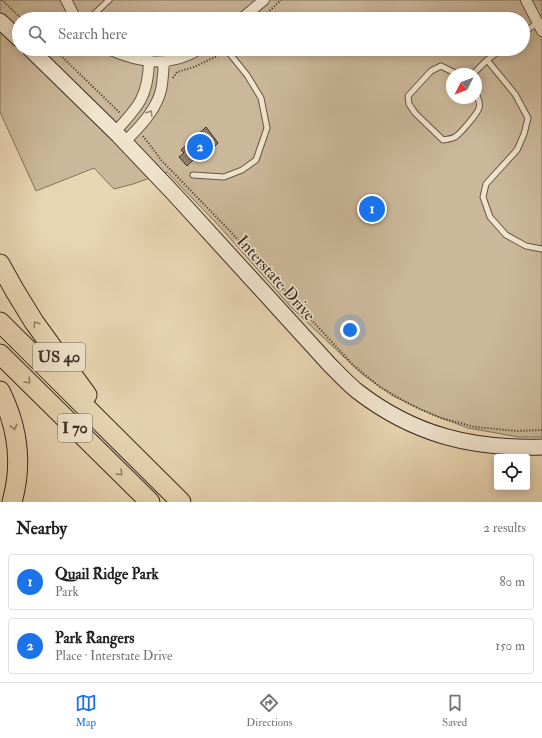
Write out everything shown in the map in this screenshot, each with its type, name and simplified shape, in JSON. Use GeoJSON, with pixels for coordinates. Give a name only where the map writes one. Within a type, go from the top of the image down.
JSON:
{"type":"FeatureCollection","features":[{"type":"Feature","properties":{"kind":"highway","name":"US 40"},"geometry":{"type":"LineString","coordinates":[[0,264],[34,322],[125,446]]}},
{"type":"Feature","properties":{"kind":"highway","name":"I 70"},"geometry":{"type":"LineString","coordinates":[[0,322],[181,502]]}},
{"type":"Feature","properties":{"kind":"highway","name":"I 70"},"geometry":{"type":"LineString","coordinates":[[0,354],[150,502]]}},
{"type":"Feature","properties":{"kind":"highway"},"geometry":{"type":"LineString","coordinates":[[0,391],[14,425],[18,447],[16,489],[12,502]]}},
{"type":"Feature","properties":{"kind":"main road"},"geometry":{"type":"LineString","coordinates":[[0,21],[12,32]]}},
{"type":"Feature","properties":{"kind":"main road","name":"Interstate Drive"},"geometry":{"type":"LineString","coordinates":[[37,56],[120,137],[329,364],[356,390],[404,421],[422,429],[489,446],[542,447]]}},
{"type":"Feature","properties":{"kind":"street"},"geometry":{"type":"LineString","coordinates":[[66,0],[72,12]]}},
{"type":"Feature","properties":{"kind":"street"},"geometry":{"type":"LineString","coordinates":[[249,12],[264,0]]}},
{"type":"Feature","properties":{"kind":"street"},"geometry":{"type":"LineString","coordinates":[[526,0],[540,27]]}},
{"type":"Feature","properties":{"kind":"street"},"geometry":{"type":"LineString","coordinates":[[125,56],[156,62],[184,56]]}},
{"type":"Feature","properties":{"kind":"street"},"geometry":{"type":"LineString","coordinates":[[120,137],[126,120],[138,105],[145,92],[148,80],[156,62]]}},
{"type":"Feature","properties":{"kind":"street"},"geometry":{"type":"LineString","coordinates":[[120,137],[140,133],[142,125],[157,101],[161,91],[156,62]]}},
{"type":"Feature","properties":{"kind":"lane"},"geometry":{"type":"LineString","coordinates":[[96,12],[109,0]]}},
{"type":"Feature","properties":{"kind":"lane"},"geometry":{"type":"LineString","coordinates":[[530,31],[540,27]]}},
{"type":"Feature","properties":{"kind":"lane"},"geometry":{"type":"LineString","coordinates":[[192,175],[224,177],[242,170],[256,160],[267,128],[261,98],[247,75],[232,56]]}},
{"type":"Feature","properties":{"kind":"lane"},"geometry":{"type":"LineString","coordinates":[[479,68],[492,56]]}},
{"type":"Feature","properties":{"kind":"lane"},"geometry":{"type":"LineString","coordinates":[[487,60],[515,94],[528,118],[524,134],[517,150],[486,184],[483,197],[490,217],[506,235],[526,246],[542,249]]}},
{"type":"Feature","properties":{"kind":"lane"},"geometry":{"type":"LineString","coordinates":[[446,68],[441,66],[431,72],[408,96],[409,104],[415,113],[443,140],[455,137],[476,114],[480,107],[480,104]]}},
{"type":"Feature","properties":{"kind":"path"},"geometry":{"type":"LineString","coordinates":[[2,0],[15,12]]}},
{"type":"Feature","properties":{"kind":"path"},"geometry":{"type":"LineString","coordinates":[[269,12],[282,0]]}},
{"type":"Feature","properties":{"kind":"path"},"geometry":{"type":"LineString","coordinates":[[61,56],[110,102],[126,120]]}},
{"type":"Feature","properties":{"kind":"path"},"geometry":{"type":"LineString","coordinates":[[172,80],[177,72],[194,67],[217,56]]}},
{"type":"Feature","properties":{"kind":"path"},"geometry":{"type":"LineString","coordinates":[[140,133],[147,132]]}},
{"type":"Feature","properties":{"kind":"path"},"geometry":{"type":"LineString","coordinates":[[140,133],[162,161],[229,230],[353,366],[380,387],[415,407],[441,418],[474,427],[517,431],[542,430]]}},
{"type":"Feature","properties":{"kind":"shaded area"},"geometry":{"type":"Polygon","coordinates":[[[0,0],[542,0],[542,437],[519,437],[468,428],[431,414],[393,396],[362,374],[291,307],[220,227],[167,172],[114,189],[94,168],[36,191],[0,112],[0,0]]]}},
{"type":"Feature","properties":{"kind":"building"},"geometry":{"type":"Polygon","coordinates":[[[206,127],[218,143],[203,158],[199,154],[187,166],[179,157],[184,153],[181,150],[206,127]]]}},
{"type":"Feature","properties":{"kind":"place","name":"Park Rangers"},"geometry":{"type":"Point","coordinates":[200,147]}},
{"type":"Feature","properties":{"kind":"place","name":"Quail Ridge Park"},"geometry":{"type":"Point","coordinates":[372,209]}}]}
